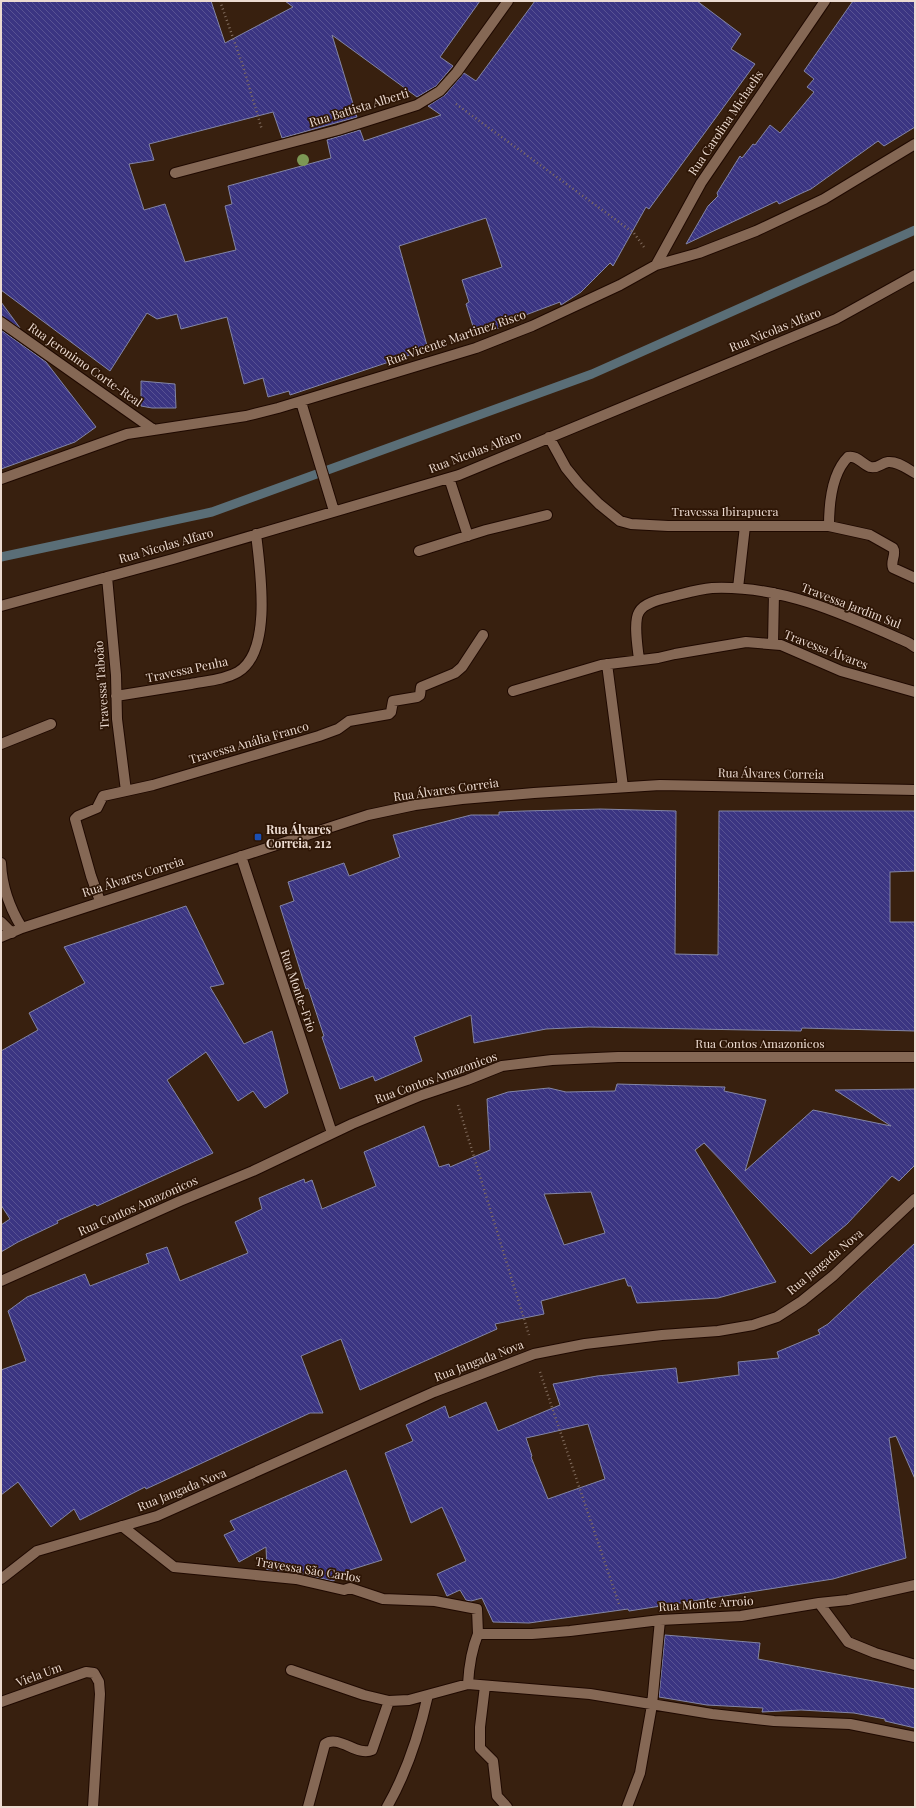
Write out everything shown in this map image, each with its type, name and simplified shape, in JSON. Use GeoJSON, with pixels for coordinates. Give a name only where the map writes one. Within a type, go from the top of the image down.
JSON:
{"type":"FeatureCollection","features":[{"type":"Feature","properties":{"kind":"street","name":"Rua Battista Alberti"},"geometry":{"type":"LineString","coordinates":[[174,173],[338,130],[417,105],[440,91],[457,72],[508,1]]}},
{"type":"Feature","properties":{"kind":"street","name":"Rua Carolina Michaelis"},"geometry":{"type":"LineString","coordinates":[[656,264],[701,184],[825,1]]}},
{"type":"Feature","properties":{"kind":"street","name":"Rua Vicente Martinez Risco"},"geometry":{"type":"LineString","coordinates":[[1,479],[127,434],[246,416],[301,402],[469,350],[518,332],[578,306],[620,285],[656,264],[699,253],[756,231],[824,198],[915,144]]}},
{"type":"Feature","properties":{"kind":"street","name":"Rua Nicolas Alfaro"},"geometry":{"type":"LineString","coordinates":[[1,606],[449,478],[836,319],[915,275]]}},
{"type":"Feature","properties":{"kind":"street","name":"Rua Jeronimo Corte-Real"},"geometry":{"type":"LineString","coordinates":[[1,322],[154,430]]}},
{"type":"Feature","properties":{"kind":"street"},"geometry":{"type":"LineString","coordinates":[[301,402],[334,511]]}},
{"type":"Feature","properties":{"kind":"street","name":"Travessa Ibirapuera"},"geometry":{"type":"LineString","coordinates":[[549,437],[566,468],[579,484],[599,504],[620,521],[632,524],[668,526],[745,526],[773,524],[829,526],[870,535],[893,548],[895,551],[892,562],[893,568],[915,578]]}},
{"type":"Feature","properties":{"kind":"street"},"geometry":{"type":"LineString","coordinates":[[829,526],[832,493],[842,465],[848,457],[854,457],[869,467],[878,467],[885,463],[893,462],[915,473]]}},
{"type":"Feature","properties":{"kind":"street"},"geometry":{"type":"LineString","coordinates":[[449,478],[468,536]]}},
{"type":"Feature","properties":{"kind":"street"},"geometry":{"type":"LineString","coordinates":[[419,551],[547,515]]}},
{"type":"Feature","properties":{"kind":"street"},"geometry":{"type":"LineString","coordinates":[[738,588],[745,526]]}},
{"type":"Feature","properties":{"kind":"street","name":"Travessa Penha"},"geometry":{"type":"LineString","coordinates":[[116,696],[218,679],[238,672],[251,660],[257,645],[262,612],[260,567],[256,534]]}},
{"type":"Feature","properties":{"kind":"street","name":"Travessa Taboão"},"geometry":{"type":"LineString","coordinates":[[107,576],[116,675],[117,719],[126,791]]}},
{"type":"Feature","properties":{"kind":"street","name":"Travessa Jardim Sul"},"geometry":{"type":"LineString","coordinates":[[639,660],[637,616],[642,607],[661,599],[711,588],[738,588],[791,596],[850,617],[915,647]]}},
{"type":"Feature","properties":{"kind":"street"},"geometry":{"type":"LineString","coordinates":[[773,644],[774,593]]}},
{"type":"Feature","properties":{"kind":"street","name":"Travessa Anália Franco"},"geometry":{"type":"LineString","coordinates":[[100,901],[91,876],[75,819],[78,816],[97,808],[104,796],[153,785],[319,736],[338,729],[349,721],[389,714],[391,712],[393,700],[417,697],[420,695],[421,687],[455,673],[462,667],[482,635]]}},
{"type":"Feature","properties":{"kind":"street","name":"Travessa Álvares"},"geometry":{"type":"LineString","coordinates":[[513,691],[607,664],[658,658],[746,642],[773,644],[841,671],[915,692]]}},
{"type":"Feature","properties":{"kind":"street"},"geometry":{"type":"LineString","coordinates":[[607,664],[623,787]]}},
{"type":"Feature","properties":{"kind":"street"},"geometry":{"type":"LineString","coordinates":[[1,744],[52,724]]}},
{"type":"Feature","properties":{"kind":"street","name":"Rua Álvares Correia"},"geometry":{"type":"LineString","coordinates":[[1,937],[22,928],[100,901],[368,815],[414,805],[534,792],[660,785],[915,790]]}},
{"type":"Feature","properties":{"kind":"street","name":"Rua Monte-Frio"},"geometry":{"type":"LineString","coordinates":[[241,856],[332,1133]]}},
{"type":"Feature","properties":{"kind":"street"},"geometry":{"type":"LineString","coordinates":[[1,863],[4,890],[14,916],[22,928]]}},
{"type":"Feature","properties":{"kind":"street"},"geometry":{"type":"LineString","coordinates":[[1,922],[12,932]]}},
{"type":"Feature","properties":{"kind":"street","name":"Rua Contos Amazonicos"},"geometry":{"type":"LineString","coordinates":[[1,1281],[180,1201],[253,1171],[332,1133],[422,1095],[502,1066],[552,1060],[618,1057],[915,1057]]}},
{"type":"Feature","properties":{"kind":"street","name":"Rua Jangada Nova"},"geometry":{"type":"LineString","coordinates":[[1,1579],[37,1551],[158,1516],[434,1392],[534,1354],[585,1344],[718,1331],[753,1325],[777,1317],[802,1301],[833,1276],[915,1200]]}},
{"type":"Feature","properties":{"kind":"street","name":"Travessa São Carlos"},"geometry":{"type":"LineString","coordinates":[[122,1526],[174,1567],[296,1579],[344,1590],[350,1588],[383,1599],[435,1601],[477,1609],[478,1634]]}},
{"type":"Feature","properties":{"kind":"street","name":"Rua Monte Arroio"},"geometry":{"type":"LineString","coordinates":[[478,1634],[532,1634],[660,1620],[741,1616],[819,1603],[848,1600],[915,1585]]}},
{"type":"Feature","properties":{"kind":"street"},"geometry":{"type":"LineString","coordinates":[[819,1603],[848,1642],[915,1665]]}},
{"type":"Feature","properties":{"kind":"street"},"geometry":{"type":"LineString","coordinates":[[627,1807],[640,1773],[652,1705],[660,1620]]}},
{"type":"Feature","properties":{"kind":"street"},"geometry":{"type":"LineString","coordinates":[[468,1684],[469,1662],[478,1634]]}},
{"type":"Feature","properties":{"kind":"street"},"geometry":{"type":"LineString","coordinates":[[291,1670],[364,1695],[389,1701],[409,1700],[468,1684],[590,1694],[712,1714],[774,1721],[850,1724],[915,1737]]}},
{"type":"Feature","properties":{"kind":"street","name":"Viela Um"},"geometry":{"type":"LineString","coordinates":[[1,1702],[86,1672],[94,1673],[99,1682],[100,1694],[92,1807]]}},
{"type":"Feature","properties":{"kind":"street"},"geometry":{"type":"LineString","coordinates":[[485,1686],[480,1727],[480,1748],[493,1760],[497,1796],[506,1807]]}},
{"type":"Feature","properties":{"kind":"street"},"geometry":{"type":"LineString","coordinates":[[387,1807],[400,1785],[420,1733],[428,1695]]}},
{"type":"Feature","properties":{"kind":"street"},"geometry":{"type":"LineString","coordinates":[[308,1807],[325,1744],[328,1742],[335,1742],[366,1752],[372,1750],[389,1701]]}},
{"type":"Feature","properties":{"kind":"path"},"geometry":{"type":"LineString","coordinates":[[220,1],[267,148]]}},
{"type":"Feature","properties":{"kind":"path"},"geometry":{"type":"LineString","coordinates":[[440,91],[457,105],[634,233],[656,264]]}},
{"type":"Feature","properties":{"kind":"building"},"geometry":{"type":"Polygon","coordinates":[[[1,1],[211,1],[225,43],[293,7],[285,1],[480,1],[440,57],[453,66],[436,86],[417,97],[332,35],[357,117],[282,138],[273,112],[149,144],[154,160],[129,164],[144,210],[165,204],[185,262],[236,250],[225,206],[232,204],[228,186],[331,158],[327,140],[360,130],[364,141],[441,115],[428,106],[445,95],[464,73],[476,81],[535,1],[697,1],[741,34],[731,49],[755,64],[649,209],[646,207],[613,266],[610,263],[581,292],[561,305],[560,302],[507,322],[507,325],[476,336],[466,304],[469,302],[462,280],[502,267],[486,218],[399,246],[428,349],[290,395],[289,391],[268,397],[263,378],[244,384],[227,317],[181,329],[177,314],[157,319],[147,313],[110,371],[1,290],[1,1]]]}},
{"type":"Feature","properties":{"kind":"building"},"geometry":{"type":"Polygon","coordinates":[[[853,1],[915,1],[915,127],[884,146],[878,141],[811,189],[779,204],[777,201],[686,244],[708,206],[718,196],[717,193],[740,156],[742,158],[753,144],[755,145],[770,125],[780,133],[814,92],[807,87],[814,79],[804,71],[853,1]]]}},
{"type":"Feature","properties":{"kind":"building"},"geometry":{"type":"Polygon","coordinates":[[[1,302],[20,328],[1,316],[1,302]]]}},
{"type":"Feature","properties":{"kind":"building"},"geometry":{"type":"Polygon","coordinates":[[[1,330],[46,362],[96,427],[75,442],[1,469],[1,330]]]}},
{"type":"Feature","properties":{"kind":"building"},"geometry":{"type":"Polygon","coordinates":[[[141,381],[175,384],[176,408],[152,408],[141,406],[141,381]]]}},
{"type":"Feature","properties":{"kind":"building"},"geometry":{"type":"Polygon","coordinates":[[[600,809],[676,811],[675,954],[718,955],[719,811],[915,811],[915,871],[890,872],[890,922],[915,922],[915,1031],[802,1028],[801,1031],[589,1027],[546,1029],[474,1043],[471,1015],[414,1037],[422,1061],[375,1081],[373,1076],[340,1089],[322,1037],[324,1036],[308,988],[306,989],[280,906],[294,901],[288,882],[344,863],[349,876],[400,857],[393,835],[471,815],[499,815],[499,812],[600,809]]]}},
{"type":"Feature","properties":{"kind":"building"},"geometry":{"type":"Polygon","coordinates":[[[186,906],[224,984],[210,987],[244,1044],[272,1031],[288,1093],[265,1108],[253,1091],[238,1101],[206,1052],[167,1080],[213,1153],[97,1206],[95,1204],[57,1221],[58,1223],[18,1242],[1,1252],[1,1225],[10,1219],[1,1205],[1,1051],[38,1030],[29,1013],[85,983],[64,947],[186,906]]]}},
{"type":"Feature","properties":{"kind":"building"},"geometry":{"type":"Polygon","coordinates":[[[617,1084],[725,1087],[724,1091],[766,1100],[745,1171],[813,1110],[891,1126],[835,1090],[915,1089],[915,1165],[899,1181],[892,1176],[847,1224],[811,1254],[704,1143],[695,1150],[776,1282],[718,1298],[637,1303],[631,1286],[628,1286],[625,1278],[541,1301],[544,1314],[495,1324],[497,1329],[360,1390],[341,1339],[301,1356],[323,1413],[310,1413],[146,1489],[145,1487],[80,1520],[74,1509],[51,1527],[18,1482],[1,1495],[1,1370],[26,1361],[8,1311],[27,1297],[85,1274],[90,1286],[149,1263],[146,1254],[167,1247],[180,1281],[248,1253],[235,1222],[262,1209],[259,1198],[304,1179],[305,1183],[312,1180],[322,1209],[376,1186],[364,1152],[424,1126],[439,1167],[449,1164],[450,1167],[490,1150],[487,1099],[508,1092],[549,1088],[566,1092],[615,1091],[617,1084]],[[591,1192],[544,1194],[564,1245],[605,1233],[591,1192]]]}},
{"type":"Feature","properties":{"kind":"building"},"geometry":{"type":"Polygon","coordinates":[[[915,1243],[915,1479],[896,1436],[889,1438],[906,1558],[833,1579],[629,1611],[628,1609],[529,1623],[493,1622],[482,1598],[471,1601],[466,1600],[460,1590],[447,1596],[437,1574],[466,1561],[442,1507],[411,1523],[385,1453],[413,1441],[406,1425],[445,1406],[449,1418],[486,1402],[498,1431],[560,1405],[553,1384],[597,1376],[676,1368],[678,1383],[739,1375],[738,1362],[779,1358],[777,1352],[820,1334],[818,1330],[828,1324],[915,1243]],[[588,1424],[526,1438],[532,1456],[531,1457],[548,1499],[605,1479],[588,1424]]]}},
{"type":"Feature","properties":{"kind":"building"},"geometry":{"type":"Polygon","coordinates":[[[346,1470],[382,1560],[350,1570],[333,1581],[295,1572],[291,1566],[282,1571],[278,1571],[276,1568],[267,1570],[266,1547],[239,1562],[224,1535],[235,1530],[230,1521],[346,1470]]]}},
{"type":"Feature","properties":{"kind":"building"},"geometry":{"type":"Polygon","coordinates":[[[665,1635],[760,1643],[758,1659],[915,1689],[915,1728],[885,1721],[885,1719],[854,1713],[801,1710],[762,1712],[763,1708],[707,1705],[659,1697],[665,1635]]]}},
{"type":"Feature","properties":{"kind":"waterway"},"geometry":{"type":"LineString","coordinates":[[1,557],[212,512],[592,374],[915,230]]}},
{"type":"Feature","properties":{"kind":"place","name":"Rua Álvares Correia, 212"},"geometry":{"type":"Point","coordinates":[258,837]}}]}
